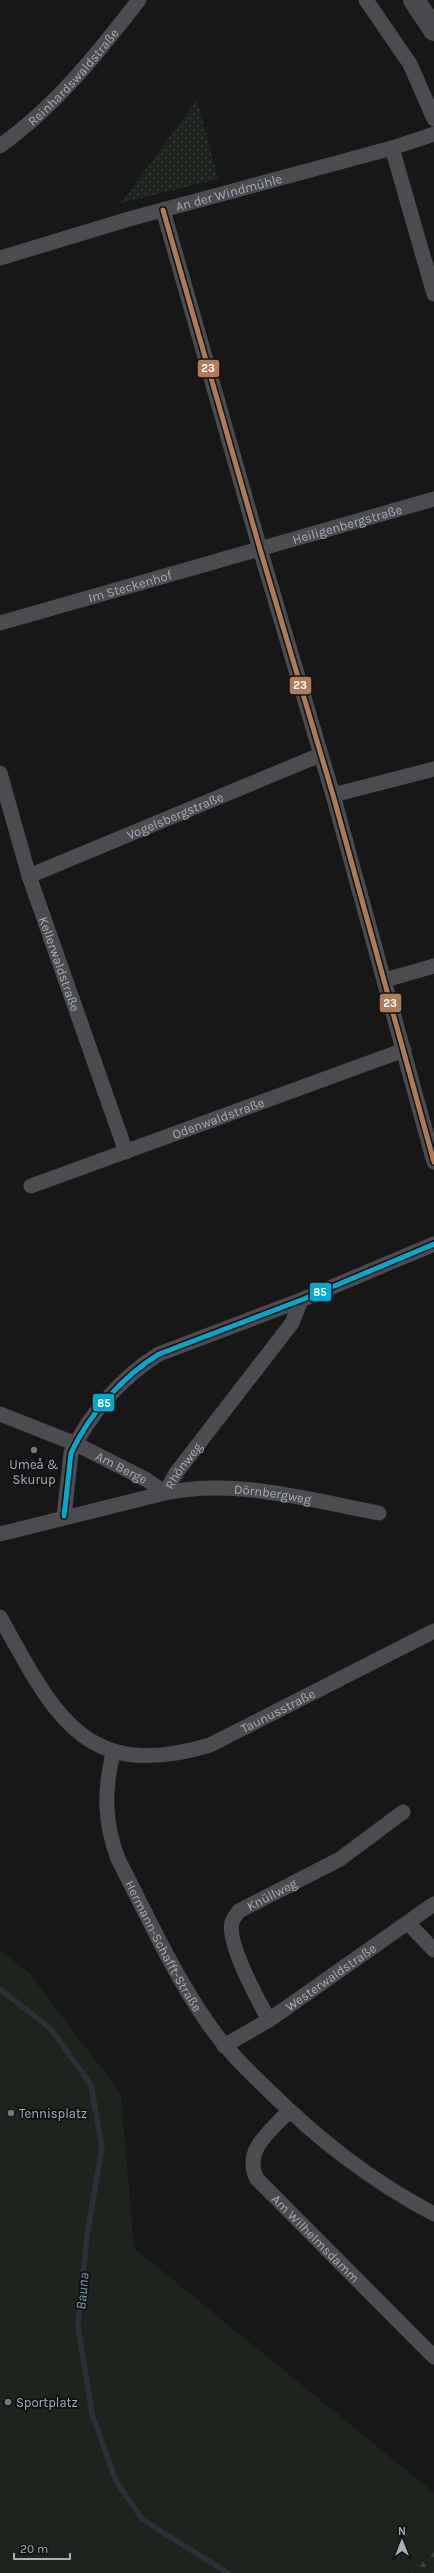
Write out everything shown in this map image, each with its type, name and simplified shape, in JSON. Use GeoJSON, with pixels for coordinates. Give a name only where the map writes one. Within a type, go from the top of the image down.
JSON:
{"type":"FeatureCollection","features":[{"type":"Feature","properties":{"kind":"main road"},"geometry":{"type":"LineString","coordinates":[[414,0],[434,30]]}},
{"type":"Feature","properties":{"kind":"street","name":"Reinhardswaldstraße"},"geometry":{"type":"LineString","coordinates":[[0,146],[30,124],[68,88],[139,0]]}},
{"type":"Feature","properties":{"kind":"street"},"geometry":{"type":"LineString","coordinates":[[366,0],[410,64],[434,119]]}},
{"type":"Feature","properties":{"kind":"street","name":"An der Windmühle"},"geometry":{"type":"LineString","coordinates":[[0,258],[163,210],[392,148],[434,134]]}},
{"type":"Feature","properties":{"kind":"street"},"geometry":{"type":"LineString","coordinates":[[392,148],[434,294]]}},
{"type":"Feature","properties":{"kind":"street"},"geometry":{"type":"LineString","coordinates":[[163,210],[260,549],[333,795],[434,1162]]}},
{"type":"Feature","properties":{"kind":"street","name":"Heiligenbergstraße"},"geometry":{"type":"LineString","coordinates":[[260,549],[434,499]]}},
{"type":"Feature","properties":{"kind":"street","name":"Im Steckenhof"},"geometry":{"type":"LineString","coordinates":[[0,623],[260,549]]}},
{"type":"Feature","properties":{"kind":"street","name":"Vogelsbergstraße"},"geometry":{"type":"LineString","coordinates":[[29,876],[320,754]]}},
{"type":"Feature","properties":{"kind":"street"},"geometry":{"type":"LineString","coordinates":[[333,795],[434,769]]}},
{"type":"Feature","properties":{"kind":"street","name":"Kellerwaldstraße"},"geometry":{"type":"LineString","coordinates":[[0,773],[29,876],[126,1152]]}},
{"type":"Feature","properties":{"kind":"street"},"geometry":{"type":"LineString","coordinates":[[385,980],[434,966]]}},
{"type":"Feature","properties":{"kind":"street","name":"Odenwaldstraße"},"geometry":{"type":"LineString","coordinates":[[31,1186],[404,1050]]}},
{"type":"Feature","properties":{"kind":"street"},"geometry":{"type":"LineString","coordinates":[[64,1516],[71,1453],[96,1412],[145,1362],[159,1354],[301,1300],[434,1244]]}},
{"type":"Feature","properties":{"kind":"street","name":"Rhönweg"},"geometry":{"type":"LineString","coordinates":[[0,1534],[64,1516],[166,1493],[176,1473],[292,1323],[301,1300]]}},
{"type":"Feature","properties":{"kind":"street","name":"Am Berge"},"geometry":{"type":"LineString","coordinates":[[0,1414],[76,1444],[147,1480],[166,1493]]}},
{"type":"Feature","properties":{"kind":"street","name":"Dörnbergweg"},"geometry":{"type":"LineString","coordinates":[[166,1493],[191,1488],[224,1487],[379,1513]]}},
{"type":"Feature","properties":{"kind":"street"},"geometry":{"type":"LineString","coordinates":[[0,1617],[34,1678],[58,1712],[100,1747],[113,1753]]}},
{"type":"Feature","properties":{"kind":"street","name":"Taunusstraße"},"geometry":{"type":"LineString","coordinates":[[113,1753],[130,1756],[156,1756],[183,1753],[210,1745],[434,1631]]}},
{"type":"Feature","properties":{"kind":"street","name":"Hermann-Schafft-Straße"},"geometry":{"type":"LineString","coordinates":[[113,1753],[106,1792],[106,1812],[112,1843],[182,1982],[224,2046],[289,2111],[352,2165],[434,2214]]}},
{"type":"Feature","properties":{"kind":"street","name":"Knüllweg"},"geometry":{"type":"LineString","coordinates":[[270,2020],[255,1996],[234,1942],[232,1922],[239,1911],[340,1859],[403,1812]]}},
{"type":"Feature","properties":{"kind":"street","name":"Westerwaldstraße"},"geometry":{"type":"LineString","coordinates":[[224,2046],[270,2020],[434,1904]]}},
{"type":"Feature","properties":{"kind":"street"},"geometry":{"type":"LineString","coordinates":[[408,1923],[434,1950]]}},
{"type":"Feature","properties":{"kind":"street","name":"Am Wilhelmsdamm"},"geometry":{"type":"LineString","coordinates":[[289,2111],[254,2150],[252,2166],[257,2178],[434,2357]]}},
{"type":"Feature","properties":{"kind":"green space"},"geometry":{"type":"Polygon","coordinates":[[[197,100],[218,179],[121,203],[197,100]]]}},
{"type":"Feature","properties":{"kind":"green space"},"geometry":{"type":"Polygon","coordinates":[[[0,1951],[29,1973],[121,2094],[134,2248],[434,2493],[434,2552],[402,2573],[0,2573],[0,1951]]]}},
{"type":"Feature","properties":{"kind":"green space"},"geometry":{"type":"Polygon","coordinates":[[[434,2552],[434,2573],[402,2573],[434,2552]]]}},
{"type":"Feature","properties":{"kind":"waterway","name":"Bauna"},"geometry":{"type":"LineString","coordinates":[[0,1989],[51,2029],[91,2085],[102,2147],[87,2236],[78,2326],[92,2414],[116,2481],[143,2520],[228,2573]]}},
{"type":"Feature","properties":{"kind":"transit line","name":"23"},"geometry":{"type":"LineString","coordinates":[[163,210],[260,549],[333,795],[434,1162]]}},
{"type":"Feature","properties":{"kind":"transit line","name":"85"},"geometry":{"type":"LineString","coordinates":[[64,1516],[71,1453],[78,1438],[97,1410],[108,1397],[133,1373],[146,1363],[159,1354],[301,1300],[434,1244]]}},
{"type":"Feature","properties":{"kind":"place","name":"Umeå & Skurup"},"geometry":{"type":"Point","coordinates":[34,1450]}},
{"type":"Feature","properties":{"kind":"place","name":"Tennisplatz"},"geometry":{"type":"Point","coordinates":[11,2113]}},
{"type":"Feature","properties":{"kind":"place","name":"Sportplatz"},"geometry":{"type":"Point","coordinates":[8,2402]}}]}
